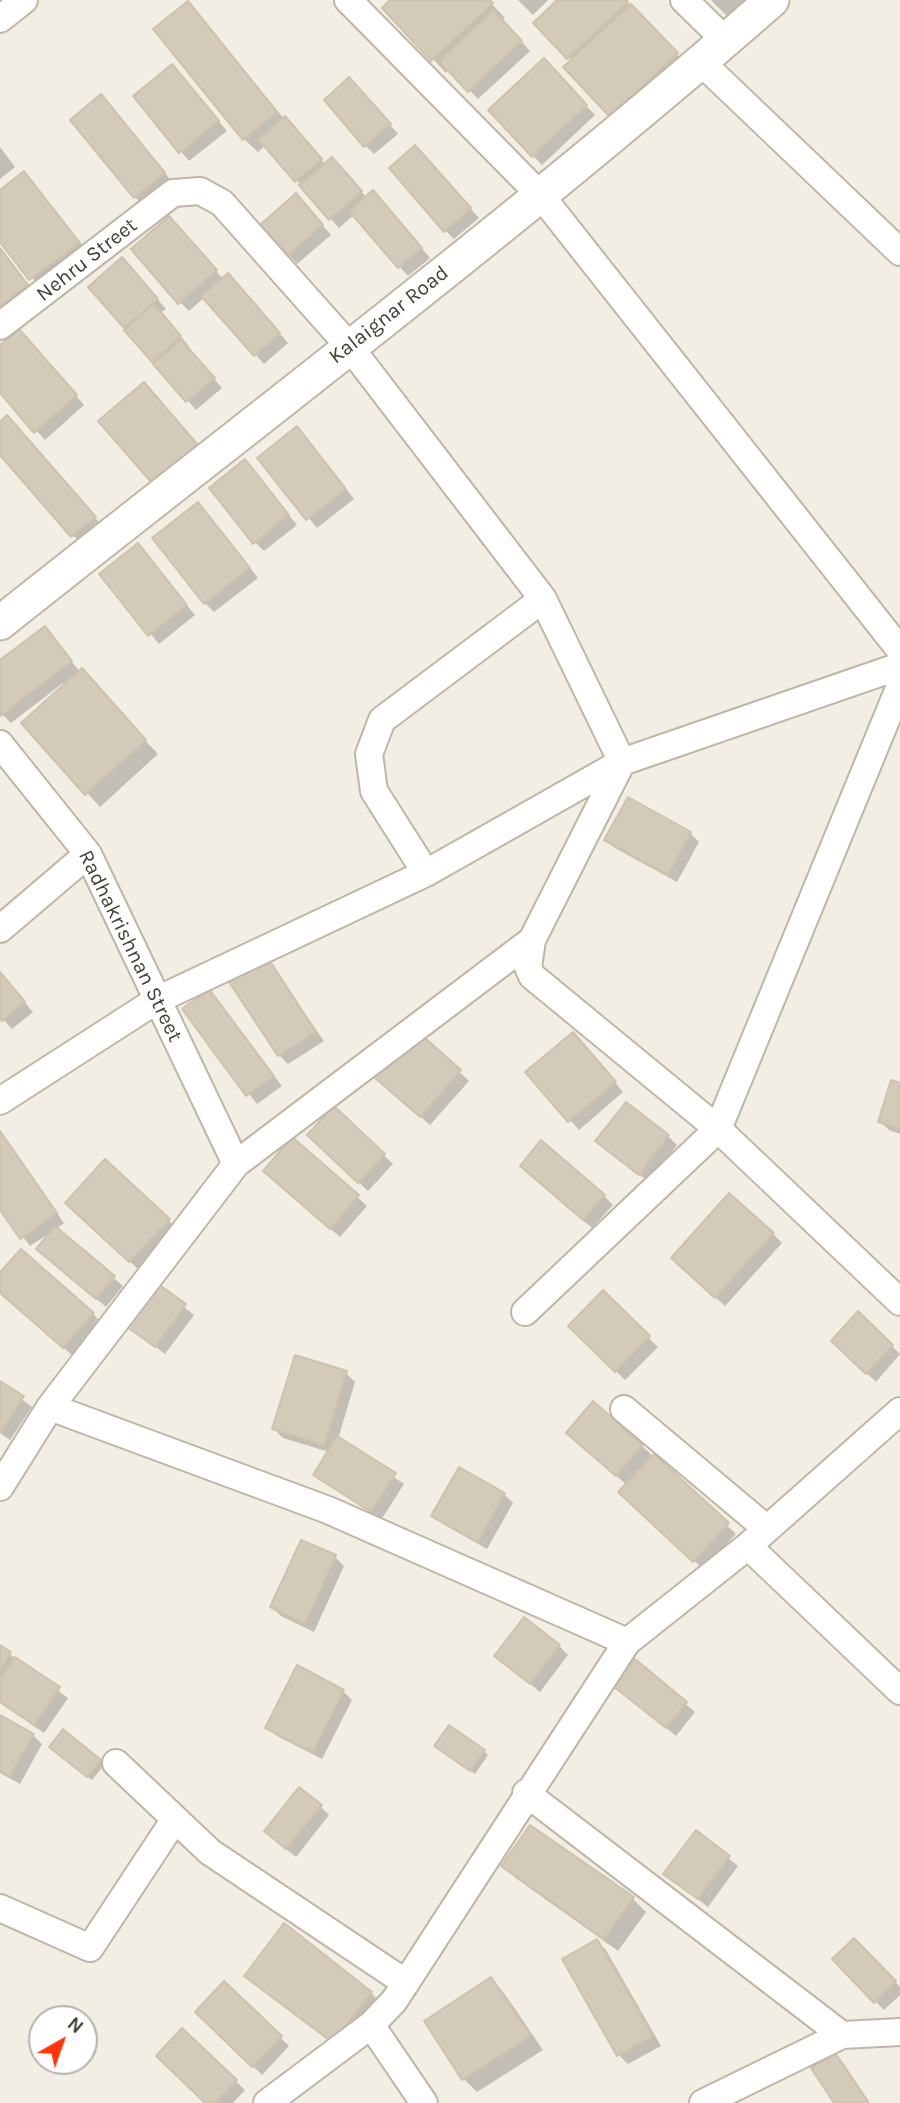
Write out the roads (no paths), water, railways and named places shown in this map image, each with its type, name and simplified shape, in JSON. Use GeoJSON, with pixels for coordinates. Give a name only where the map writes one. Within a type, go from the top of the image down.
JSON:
{"type":"FeatureCollection","features":[{"type":"Feature","properties":{"kind":"street"},"geometry":{"type":"LineString","coordinates":[[348,0],[542,197],[900,650]]}},
{"type":"Feature","properties":{"kind":"street"},"geometry":{"type":"LineString","coordinates":[[684,0],[714,52],[900,252]]}},
{"type":"Feature","properties":{"kind":"street","name":"Kalaignar Road"},"geometry":{"type":"LineString","coordinates":[[0,624],[349,346],[542,197],[772,0]]}},
{"type":"Feature","properties":{"kind":"street","name":"Nehru Street"},"geometry":{"type":"LineString","coordinates":[[0,326],[173,193],[200,191],[222,204],[349,346]]}},
{"type":"Feature","properties":{"kind":"street"},"geometry":{"type":"LineString","coordinates":[[349,346],[543,599],[622,762]]}},
{"type":"Feature","properties":{"kind":"street"},"geometry":{"type":"LineString","coordinates":[[426,873],[374,791],[369,754],[382,720],[543,599]]}},
{"type":"Feature","properties":{"kind":"street"},"geometry":{"type":"LineString","coordinates":[[0,1101],[157,1000],[426,873],[622,762],[900,666]]}},
{"type":"Feature","properties":{"kind":"street"},"geometry":{"type":"LineString","coordinates":[[525,1312],[718,1129],[900,686]]}},
{"type":"Feature","properties":{"kind":"street","name":"Radhakrishnan Street"},"geometry":{"type":"LineString","coordinates":[[0,744],[88,854],[236,1164]]}},
{"type":"Feature","properties":{"kind":"street"},"geometry":{"type":"LineString","coordinates":[[622,762],[532,940],[528,967],[532,976],[718,1129],[900,1302]]}},
{"type":"Feature","properties":{"kind":"street"},"geometry":{"type":"LineString","coordinates":[[0,929],[88,854]]}},
{"type":"Feature","properties":{"kind":"street"},"geometry":{"type":"LineString","coordinates":[[0,1487],[50,1407],[236,1164],[532,940]]}},
{"type":"Feature","properties":{"kind":"street"},"geometry":{"type":"LineString","coordinates":[[50,1407],[328,1510],[627,1642]]}},
{"type":"Feature","properties":{"kind":"street"},"geometry":{"type":"LineString","coordinates":[[624,1409],[757,1537],[900,1692]]}},
{"type":"Feature","properties":{"kind":"street"},"geometry":{"type":"LineString","coordinates":[[267,2103],[371,2025],[394,2001],[526,1793],[627,1642],[757,1537],[900,1411]]}},
{"type":"Feature","properties":{"kind":"street"},"geometry":{"type":"LineString","coordinates":[[116,1763],[210,1852],[406,1983]]}},
{"type":"Feature","properties":{"kind":"street"},"geometry":{"type":"LineString","coordinates":[[526,1793],[842,2035]]}},
{"type":"Feature","properties":{"kind":"street"},"geometry":{"type":"LineString","coordinates":[[0,1908],[90,1948],[175,1819]]}},
{"type":"Feature","properties":{"kind":"street"},"geometry":{"type":"LineString","coordinates":[[371,2025],[424,2103]]}},
{"type":"Feature","properties":{"kind":"street"},"geometry":{"type":"LineString","coordinates":[[703,2103],[842,2035],[900,2032]]}}]}
